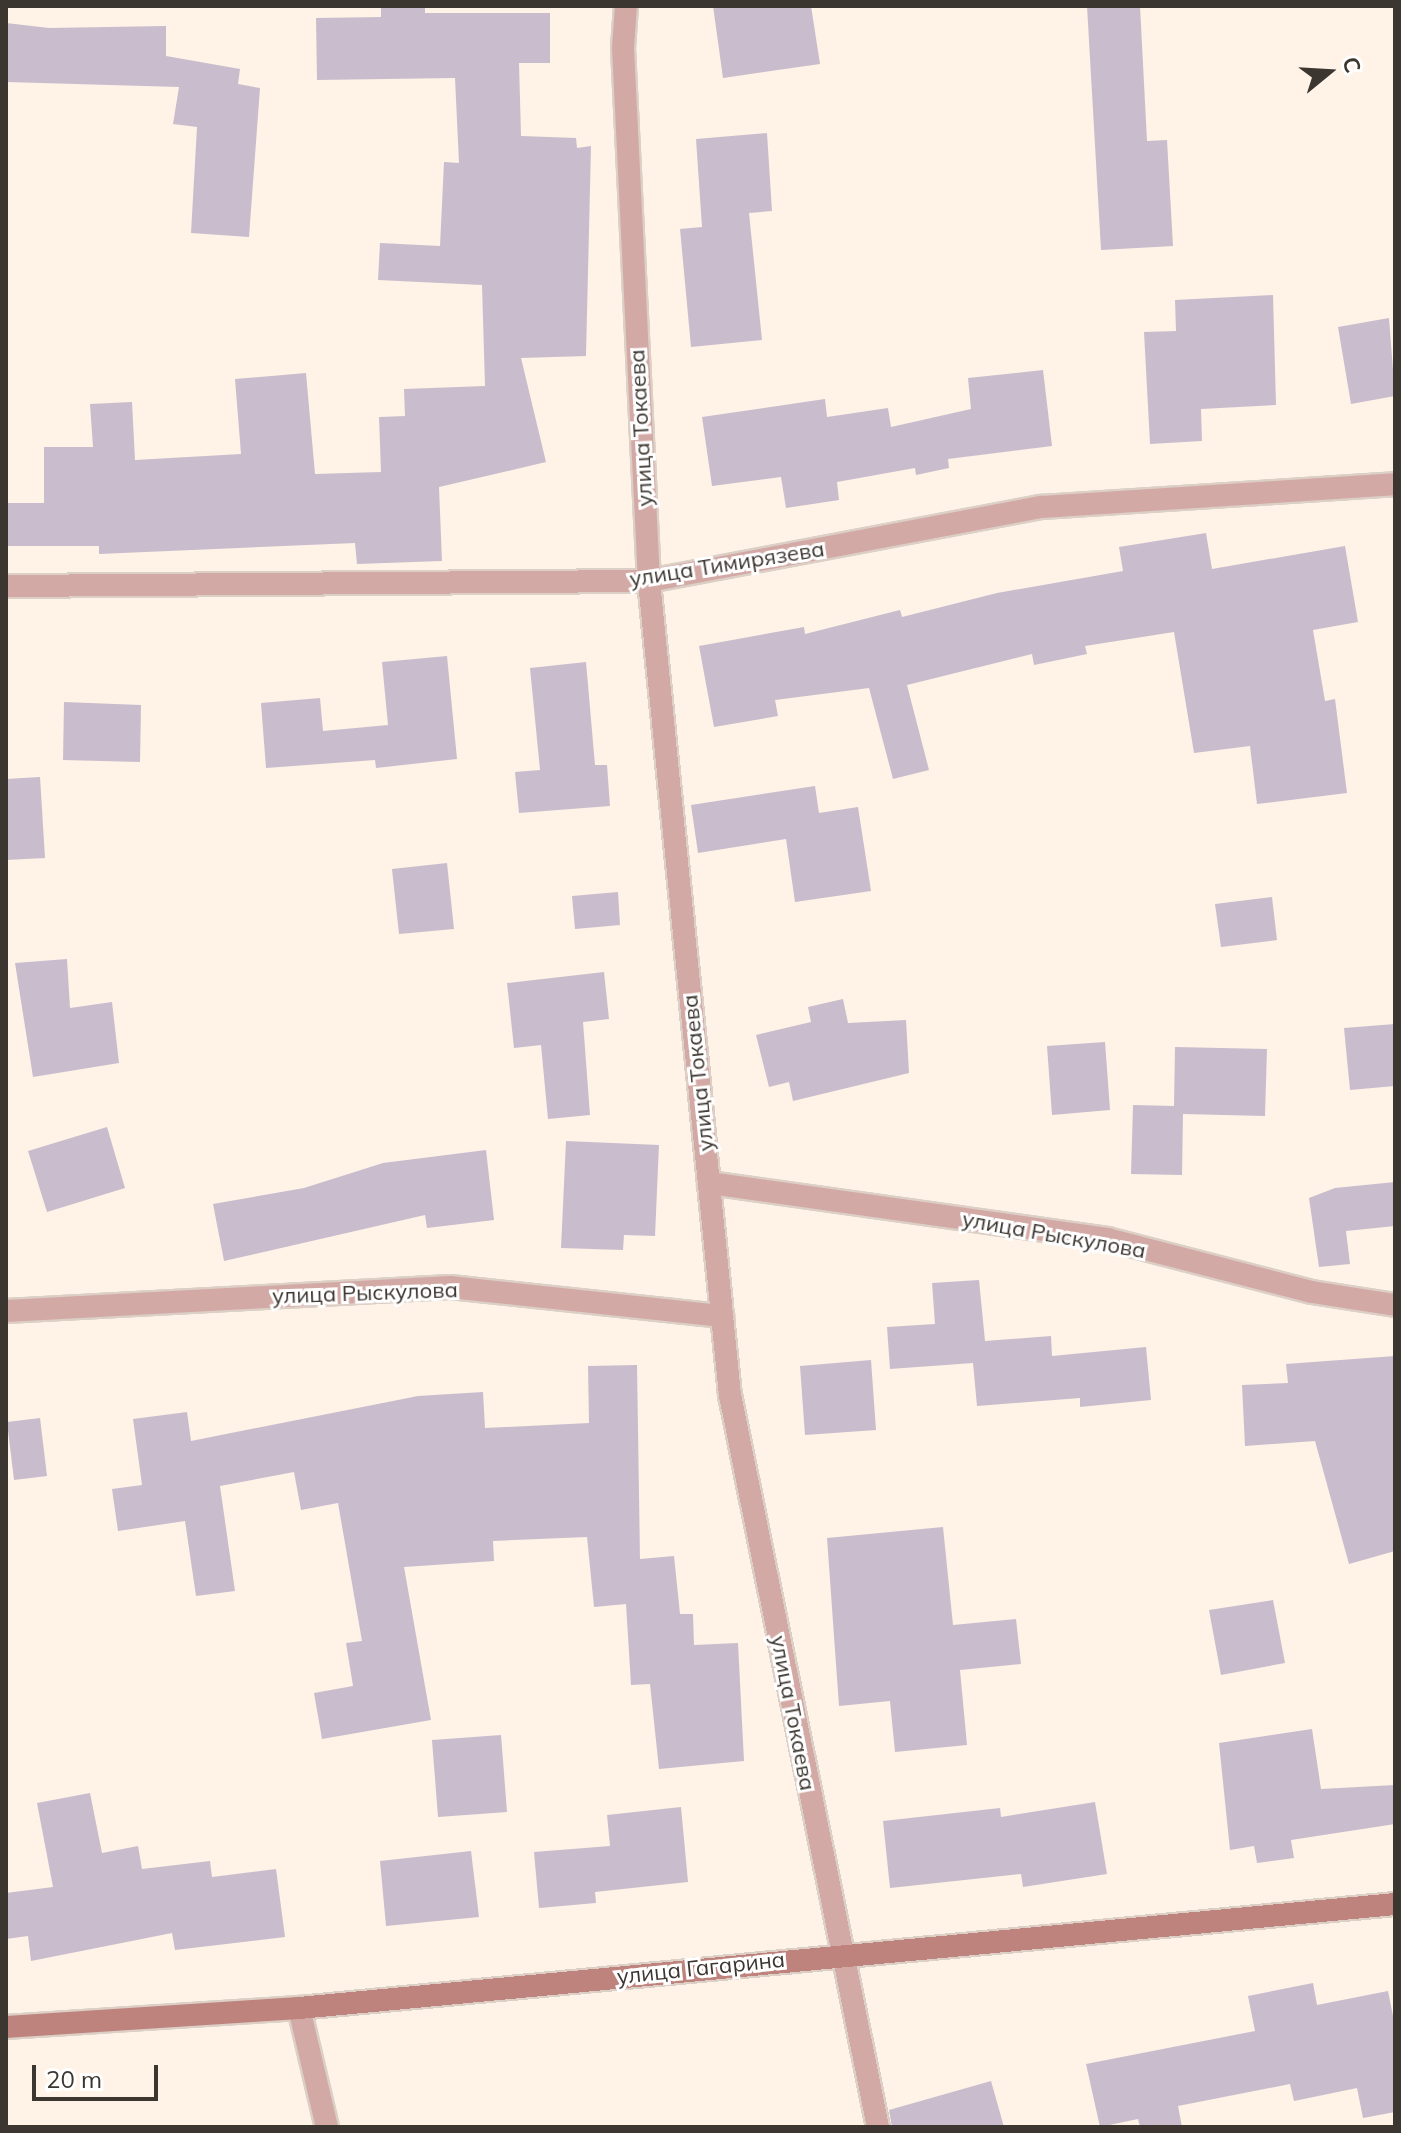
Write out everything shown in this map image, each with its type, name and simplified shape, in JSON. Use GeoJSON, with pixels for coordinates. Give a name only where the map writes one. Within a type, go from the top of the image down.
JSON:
{"type":"FeatureCollection","features":[{"type":"Feature","properties":{"kind":"main road","name":"улица Гагарина"},"geometry":{"type":"LineString","coordinates":[[6,2027],[299,2008],[1395,1904]]}},
{"type":"Feature","properties":{"kind":"street","name":"улица Токаева"},"geometry":{"type":"LineString","coordinates":[[626,6],[623,48],[649,581],[730,1395],[840,1955],[878,2127]]}},
{"type":"Feature","properties":{"kind":"street","name":"улица Тимирязева"},"geometry":{"type":"LineString","coordinates":[[6,586],[649,581],[1041,507],[1395,484]]}},
{"type":"Feature","properties":{"kind":"street","name":"улица Рыскулова"},"geometry":{"type":"LineString","coordinates":[[709,1183],[1107,1239],[1312,1292],[1395,1305]]}},
{"type":"Feature","properties":{"kind":"street","name":"улица Рыскулова"},"geometry":{"type":"LineString","coordinates":[[6,1311],[450,1287],[722,1316]]}},
{"type":"Feature","properties":{"kind":"street"},"geometry":{"type":"LineString","coordinates":[[299,2008],[327,2127]]}},
{"type":"Feature","properties":{"kind":"building"},"geometry":{"type":"Polygon","coordinates":[[[381,6],[425,6],[425,13],[550,13],[550,63],[519,63],[521,136],[576,138],[577,148],[591,146],[586,356],[521,358],[546,462],[439,487],[442,561],[357,564],[355,543],[99,554],[99,546],[6,546],[6,503],[44,503],[44,447],[93,447],[90,404],[132,402],[135,460],[241,454],[235,379],[306,373],[315,474],[381,472],[379,417],[405,416],[404,389],[485,386],[482,285],[378,280],[380,243],[440,246],[444,162],[459,163],[455,78],[317,80],[316,18],[381,17],[381,6]]]}},
{"type":"Feature","properties":{"kind":"building"},"geometry":{"type":"Polygon","coordinates":[[[713,6],[811,6],[820,64],[723,78],[713,6]]]}},
{"type":"Feature","properties":{"kind":"building"},"geometry":{"type":"Polygon","coordinates":[[[1087,6],[1140,6],[1147,141],[1167,140],[1173,246],[1101,250],[1087,6]]]}},
{"type":"Feature","properties":{"kind":"building"},"geometry":{"type":"Polygon","coordinates":[[[6,23],[49,28],[166,26],[166,56],[240,69],[238,84],[260,88],[249,237],[191,233],[197,127],[173,124],[179,87],[6,82],[6,23]]]}},
{"type":"Feature","properties":{"kind":"building"},"geometry":{"type":"Polygon","coordinates":[[[767,133],[772,211],[749,213],[762,340],[691,347],[680,229],[702,227],[696,139],[767,133]]]}},
{"type":"Feature","properties":{"kind":"building"},"geometry":{"type":"Polygon","coordinates":[[[1273,295],[1276,405],[1201,409],[1202,441],[1150,444],[1144,332],[1176,331],[1175,300],[1273,295]]]}},
{"type":"Feature","properties":{"kind":"building"},"geometry":{"type":"Polygon","coordinates":[[[1389,318],[1395,396],[1351,404],[1338,327],[1389,318]]]}},
{"type":"Feature","properties":{"kind":"building"},"geometry":{"type":"Polygon","coordinates":[[[1043,370],[1052,446],[948,459],[949,468],[916,475],[915,468],[837,482],[839,500],[786,508],[781,477],[712,486],[702,417],[825,399],[827,417],[888,408],[891,427],[971,409],[968,378],[1043,370]]]}},
{"type":"Feature","properties":{"kind":"building"},"geometry":{"type":"Polygon","coordinates":[[[1206,533],[1212,569],[1345,546],[1358,622],[1313,630],[1325,701],[1335,699],[1347,793],[1257,804],[1250,746],[1194,753],[1174,632],[1085,646],[1087,654],[1034,665],[1032,654],[907,685],[929,770],[893,779],[869,688],[775,700],[778,716],[714,727],[699,646],[804,627],[805,634],[900,610],[902,617],[997,593],[1123,571],[1119,547],[1206,533]]]}},
{"type":"Feature","properties":{"kind":"building"},"geometry":{"type":"Polygon","coordinates":[[[447,656],[457,759],[376,768],[375,760],[266,768],[261,703],[320,698],[323,731],[388,725],[382,662],[447,656]]]}},
{"type":"Feature","properties":{"kind":"building"},"geometry":{"type":"Polygon","coordinates":[[[586,662],[595,765],[607,765],[610,806],[519,813],[515,772],[540,770],[530,668],[586,662]]]}},
{"type":"Feature","properties":{"kind":"building"},"geometry":{"type":"Polygon","coordinates":[[[64,702],[141,705],[140,762],[63,760],[64,702]]]}},
{"type":"Feature","properties":{"kind":"building"},"geometry":{"type":"Polygon","coordinates":[[[40,777],[45,858],[6,860],[6,779],[40,777]]]}},
{"type":"Feature","properties":{"kind":"building"},"geometry":{"type":"Polygon","coordinates":[[[815,786],[819,813],[858,807],[871,891],[795,902],[786,839],[698,853],[691,805],[815,786]]]}},
{"type":"Feature","properties":{"kind":"building"},"geometry":{"type":"Polygon","coordinates":[[[447,863],[454,929],[399,934],[392,869],[447,863]]]}},
{"type":"Feature","properties":{"kind":"building"},"geometry":{"type":"Polygon","coordinates":[[[618,892],[620,925],[575,929],[572,896],[618,892]]]}},
{"type":"Feature","properties":{"kind":"building"},"geometry":{"type":"Polygon","coordinates":[[[1272,897],[1277,940],[1221,947],[1215,904],[1272,897]]]}},
{"type":"Feature","properties":{"kind":"building"},"geometry":{"type":"Polygon","coordinates":[[[67,959],[70,1008],[112,1002],[119,1063],[33,1077],[15,963],[67,959]]]}},
{"type":"Feature","properties":{"kind":"building"},"geometry":{"type":"Polygon","coordinates":[[[604,972],[609,1019],[583,1022],[590,1115],[548,1119],[541,1045],[514,1048],[507,983],[604,972]]]}},
{"type":"Feature","properties":{"kind":"building"},"geometry":{"type":"Polygon","coordinates":[[[843,999],[848,1023],[906,1020],[909,1073],[793,1101],[789,1082],[769,1087],[756,1035],[811,1022],[808,1007],[843,999]]]}},
{"type":"Feature","properties":{"kind":"building"},"geometry":{"type":"Polygon","coordinates":[[[1395,1024],[1395,1086],[1350,1090],[1344,1028],[1395,1024]]]}},
{"type":"Feature","properties":{"kind":"building"},"geometry":{"type":"Polygon","coordinates":[[[1105,1042],[1110,1110],[1052,1115],[1047,1046],[1105,1042]]]}},
{"type":"Feature","properties":{"kind":"building"},"geometry":{"type":"Polygon","coordinates":[[[1175,1047],[1267,1049],[1265,1116],[1183,1114],[1182,1175],[1131,1174],[1133,1105],[1174,1106],[1175,1047]]]}},
{"type":"Feature","properties":{"kind":"building"},"geometry":{"type":"Polygon","coordinates":[[[107,1127],[125,1188],[47,1212],[28,1151],[107,1127]]]}},
{"type":"Feature","properties":{"kind":"building"},"geometry":{"type":"Polygon","coordinates":[[[566,1141],[659,1145],[655,1236],[624,1235],[623,1250],[561,1248],[566,1141]]]}},
{"type":"Feature","properties":{"kind":"building"},"geometry":{"type":"Polygon","coordinates":[[[486,1150],[494,1220],[427,1228],[425,1215],[224,1261],[213,1204],[304,1188],[383,1163],[486,1150]]]}},
{"type":"Feature","properties":{"kind":"building"},"geometry":{"type":"Polygon","coordinates":[[[1395,1182],[1395,1226],[1346,1231],[1350,1264],[1319,1267],[1309,1198],[1335,1188],[1395,1182]]]}},
{"type":"Feature","properties":{"kind":"building"},"geometry":{"type":"Polygon","coordinates":[[[979,1280],[985,1341],[1051,1336],[1052,1356],[1146,1347],[1151,1400],[1080,1407],[1080,1398],[977,1406],[973,1363],[890,1369],[887,1327],[935,1324],[932,1283],[979,1280]]]}},
{"type":"Feature","properties":{"kind":"building"},"geometry":{"type":"Polygon","coordinates":[[[1395,1356],[1395,1551],[1349,1564],[1315,1441],[1245,1446],[1242,1385],[1288,1383],[1286,1364],[1395,1356]]]}},
{"type":"Feature","properties":{"kind":"building"},"geometry":{"type":"Polygon","coordinates":[[[871,1360],[876,1430],[805,1435],[800,1366],[871,1360]]]}},
{"type":"Feature","properties":{"kind":"building"},"geometry":{"type":"Polygon","coordinates":[[[637,1365],[640,1559],[674,1556],[680,1614],[693,1614],[694,1645],[738,1643],[744,1761],[659,1769],[650,1684],[631,1685],[626,1604],[594,1607],[587,1537],[493,1541],[494,1561],[404,1567],[431,1720],[322,1739],[314,1693],[353,1686],[346,1643],[362,1641],[338,1503],[301,1510],[294,1472],[220,1486],[235,1591],[196,1596],[185,1521],[118,1531],[112,1489],[142,1485],[133,1419],[187,1412],[191,1441],[418,1396],[483,1392],[485,1428],[589,1423],[588,1366],[637,1365]]]}},
{"type":"Feature","properties":{"kind":"building"},"geometry":{"type":"Polygon","coordinates":[[[40,1418],[47,1476],[14,1480],[7,1422],[40,1418]]]}},
{"type":"Feature","properties":{"kind":"building"},"geometry":{"type":"Polygon","coordinates":[[[943,1527],[953,1625],[1016,1619],[1021,1664],[960,1670],[967,1745],[895,1752],[890,1701],[839,1706],[827,1538],[943,1527]]]}},
{"type":"Feature","properties":{"kind":"building"},"geometry":{"type":"Polygon","coordinates":[[[1273,1600],[1285,1663],[1221,1675],[1209,1610],[1273,1600]]]}},
{"type":"Feature","properties":{"kind":"building"},"geometry":{"type":"Polygon","coordinates":[[[1312,1729],[1321,1789],[1395,1785],[1395,1824],[1291,1840],[1294,1858],[1257,1863],[1254,1846],[1230,1850],[1219,1743],[1312,1729]]]}},
{"type":"Feature","properties":{"kind":"building"},"geometry":{"type":"Polygon","coordinates":[[[501,1735],[507,1812],[438,1817],[432,1740],[501,1735]]]}},
{"type":"Feature","properties":{"kind":"building"},"geometry":{"type":"Polygon","coordinates":[[[90,1793],[102,1853],[138,1846],[142,1869],[210,1861],[212,1877],[276,1869],[285,1937],[175,1950],[172,1933],[31,1961],[28,1936],[6,1939],[6,1893],[53,1887],[37,1803],[90,1793]]]}},
{"type":"Feature","properties":{"kind":"building"},"geometry":{"type":"Polygon","coordinates":[[[1095,1802],[1107,1874],[1023,1887],[1021,1874],[890,1888],[883,1821],[1000,1808],[1001,1817],[1095,1802]]]}},
{"type":"Feature","properties":{"kind":"building"},"geometry":{"type":"Polygon","coordinates":[[[681,1807],[688,1882],[595,1892],[596,1903],[539,1908],[534,1852],[610,1846],[607,1815],[681,1807]]]}},
{"type":"Feature","properties":{"kind":"building"},"geometry":{"type":"Polygon","coordinates":[[[471,1851],[479,1917],[386,1926],[380,1861],[471,1851]]]}},
{"type":"Feature","properties":{"kind":"building"},"geometry":{"type":"Polygon","coordinates":[[[1313,1983],[1317,2005],[1388,1991],[1395,2026],[1395,2112],[1363,2118],[1357,2088],[1294,2101],[1290,2084],[1178,2106],[1182,2127],[1140,2127],[1138,2119],[1100,2127],[1086,2064],[1255,2031],[1248,1996],[1313,1983]]]}},
{"type":"Feature","properties":{"kind":"building"},"geometry":{"type":"Polygon","coordinates":[[[991,2081],[1004,2127],[892,2127],[889,2110],[991,2081]]]}}]}
